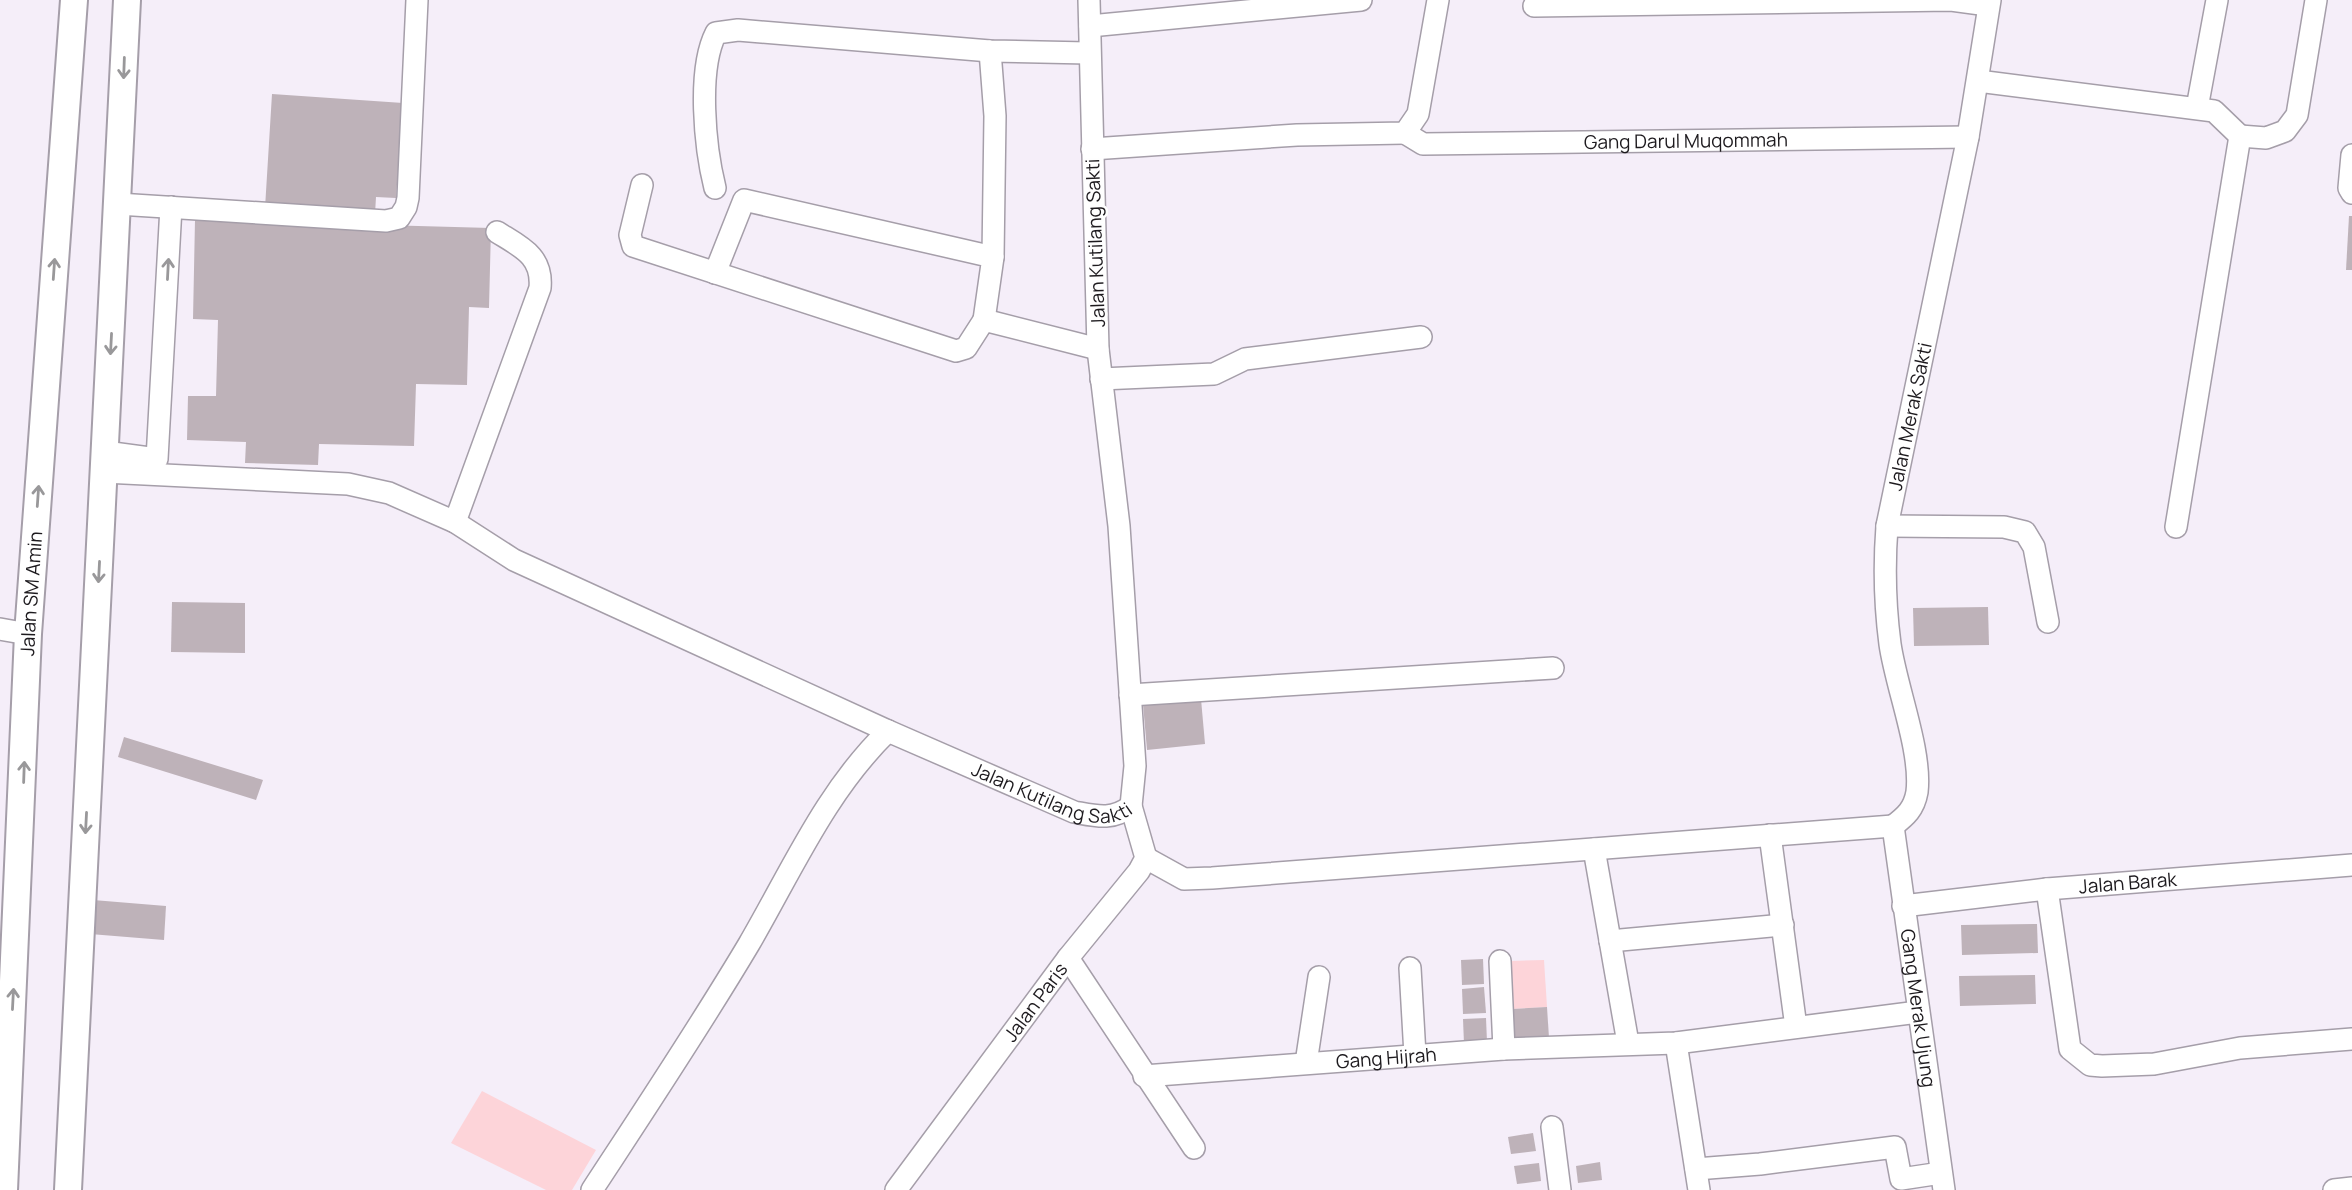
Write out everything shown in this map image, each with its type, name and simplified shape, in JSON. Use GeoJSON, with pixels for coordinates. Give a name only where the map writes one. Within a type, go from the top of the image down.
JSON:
{"type":"FeatureCollection","features":[{"type":"Feature","properties":{"kind":"main road","name":"Jalan SM Amin"},"geometry":{"type":"LineString","coordinates":[[4,1190],[5,1046],[28,634],[74,0]]}},
{"type":"Feature","properties":{"kind":"main road"},"geometry":{"type":"LineString","coordinates":[[68,1190],[127,0]]}},
{"type":"Feature","properties":{"kind":"street"},"geometry":{"type":"LineString","coordinates":[[118,204],[386,221],[399,218],[407,207],[408,198],[417,0]]}},
{"type":"Feature","properties":{"kind":"street","name":"Jalan Kutilang Sakti"},"geometry":{"type":"LineString","coordinates":[[105,462],[348,484],[389,493],[455,522],[514,560],[888,731],[1074,812],[1103,818],[1119,816],[1131,806],[1135,766],[1119,526],[1098,349],[1088,53],[1089,0]]}},
{"type":"Feature","properties":{"kind":"street"},"geometry":{"type":"LineString","coordinates":[[1090,26],[1361,0]]}},
{"type":"Feature","properties":{"kind":"street"},"geometry":{"type":"LineString","coordinates":[[1405,133],[1418,114],[1438,0]]}},
{"type":"Feature","properties":{"kind":"street"},"geometry":{"type":"LineString","coordinates":[[1534,6],[1951,0],[1989,3]]}},
{"type":"Feature","properties":{"kind":"street"},"geometry":{"type":"LineString","coordinates":[[2197,108],[2217,0]]}},
{"type":"Feature","properties":{"kind":"street"},"geometry":{"type":"LineString","coordinates":[[1978,81],[2214,111],[2240,136],[2266,138],[2285,131],[2297,115],[2316,0]]}},
{"type":"Feature","properties":{"kind":"street","name":"Jalan Merak Sakti"},"geometry":{"type":"LineString","coordinates":[[1893,826],[1911,811],[1917,792],[1916,769],[1890,645],[1886,588],[1887,526],[1968,137],[1989,3]]}},
{"type":"Feature","properties":{"kind":"street"},"geometry":{"type":"LineString","coordinates":[[715,188],[708,163],[705,123],[709,47],[716,33],[738,30],[990,51],[1088,53]]}},
{"type":"Feature","properties":{"kind":"street"},"geometry":{"type":"LineString","coordinates":[[642,185],[629,235],[633,246],[956,351],[967,348],[984,320],[993,257],[995,116],[990,51]]}},
{"type":"Feature","properties":{"kind":"street","name":"Gang Darul Muqommah"},"geometry":{"type":"LineString","coordinates":[[1092,149],[1297,135],[1405,133],[1423,144],[1968,137]]}},
{"type":"Feature","properties":{"kind":"street"},"geometry":{"type":"LineString","coordinates":[[2176,527],[2240,136]]}},
{"type":"Feature","properties":{"kind":"street"},"geometry":{"type":"LineString","coordinates":[[2352,155],[2349,188],[2352,193]]}},
{"type":"Feature","properties":{"kind":"street"},"geometry":{"type":"LineString","coordinates":[[715,273],[744,200],[993,257]]}},
{"type":"Feature","properties":{"kind":"street"},"geometry":{"type":"LineString","coordinates":[[105,462],[157,459],[171,207]]}},
{"type":"Feature","properties":{"kind":"street"},"geometry":{"type":"LineString","coordinates":[[455,522],[540,288],[540,266],[531,254],[497,232]]}},
{"type":"Feature","properties":{"kind":"street"},"geometry":{"type":"LineString","coordinates":[[984,320],[1098,349]]}},
{"type":"Feature","properties":{"kind":"street"},"geometry":{"type":"LineString","coordinates":[[1101,379],[1214,373],[1245,359],[1421,337]]}},
{"type":"Feature","properties":{"kind":"street"},"geometry":{"type":"LineString","coordinates":[[1887,526],[2004,527],[2025,531],[2034,547],[2048,622]]}},
{"type":"Feature","properties":{"kind":"street"},"geometry":{"type":"LineString","coordinates":[[0,629],[28,634]]}},
{"type":"Feature","properties":{"kind":"street"},"geometry":{"type":"LineString","coordinates":[[1130,695],[1553,668]]}},
{"type":"Feature","properties":{"kind":"street"},"geometry":{"type":"LineString","coordinates":[[592,1190],[703,1021],[777,896],[821,812],[867,751],[888,731]]}},
{"type":"Feature","properties":{"kind":"street"},"geometry":{"type":"LineString","coordinates":[[1131,806],[1146,858],[1184,879],[1893,826]]}},
{"type":"Feature","properties":{"kind":"street","name":"Gang Merak Ujung"},"geometry":{"type":"LineString","coordinates":[[1893,826],[1942,1182]]}},
{"type":"Feature","properties":{"kind":"street"},"geometry":{"type":"LineString","coordinates":[[1770,835],[1796,1027]]}},
{"type":"Feature","properties":{"kind":"street"},"geometry":{"type":"LineString","coordinates":[[1594,849],[1628,1043]]}},
{"type":"Feature","properties":{"kind":"street","name":"Jalan Paris"},"geometry":{"type":"LineString","coordinates":[[906,1186],[1068,958],[1139,871],[1146,858]]}},
{"type":"Feature","properties":{"kind":"street","name":"Jalan Barak"},"geometry":{"type":"LineString","coordinates":[[1903,906],[2047,889],[2352,865]]}},
{"type":"Feature","properties":{"kind":"street"},"geometry":{"type":"LineString","coordinates":[[2047,889],[2070,1049],[2090,1065],[2154,1064],[2240,1048],[2352,1039]]}},
{"type":"Feature","properties":{"kind":"street"},"geometry":{"type":"LineString","coordinates":[[1610,941],[1783,925]]}},
{"type":"Feature","properties":{"kind":"street"},"geometry":{"type":"LineString","coordinates":[[1068,958],[1194,1148]]}},
{"type":"Feature","properties":{"kind":"street"},"geometry":{"type":"LineString","coordinates":[[1500,961],[1504,1049]]}},
{"type":"Feature","properties":{"kind":"street"},"geometry":{"type":"LineString","coordinates":[[1410,968],[1415,1055]]}},
{"type":"Feature","properties":{"kind":"street"},"geometry":{"type":"LineString","coordinates":[[1306,1063],[1319,978]]}},
{"type":"Feature","properties":{"kind":"street","name":"Gang Hijrah"},"geometry":{"type":"LineString","coordinates":[[1144,1076],[1504,1049],[1676,1042],[1919,1012]]}},
{"type":"Feature","properties":{"kind":"street"},"geometry":{"type":"LineString","coordinates":[[1676,1042],[1697,1179],[1895,1147],[1901,1178],[1942,1182]]}},
{"type":"Feature","properties":{"kind":"street"},"geometry":{"type":"LineString","coordinates":[[1552,1126],[1560,1190]]}},
{"type":"Feature","properties":{"kind":"street"},"geometry":{"type":"LineString","coordinates":[[2334,1190],[2352,1188]]}},
{"type":"Feature","properties":{"kind":"shaded area"},"geometry":{"type":"Polygon","coordinates":[[[1544,960],[1547,1007],[1513,1009],[1510,961],[1544,960]]]}},
{"type":"Feature","properties":{"kind":"shaded area"},"geometry":{"type":"Polygon","coordinates":[[[482,1091],[596,1150],[572,1190],[546,1190],[451,1143],[482,1091]]]}},
{"type":"Feature","properties":{"kind":"building"},"geometry":{"type":"Polygon","coordinates":[[[272,94],[403,103],[396,198],[376,197],[375,214],[265,208],[272,94]]]}},
{"type":"Feature","properties":{"kind":"building"},"geometry":{"type":"Polygon","coordinates":[[[2349,216],[2352,216],[2352,270],[2346,270],[2349,216]]]}},
{"type":"Feature","properties":{"kind":"building"},"geometry":{"type":"Polygon","coordinates":[[[195,220],[491,228],[489,308],[469,307],[467,385],[416,384],[414,446],[319,444],[318,465],[245,463],[246,442],[187,440],[188,396],[216,396],[218,320],[193,319],[195,220]]]}},
{"type":"Feature","properties":{"kind":"building"},"geometry":{"type":"Polygon","coordinates":[[[172,602],[245,603],[245,653],[171,652],[172,602]]]}},
{"type":"Feature","properties":{"kind":"building"},"geometry":{"type":"Polygon","coordinates":[[[1988,607],[1989,645],[1914,646],[1913,608],[1988,607]]]}},
{"type":"Feature","properties":{"kind":"building"},"geometry":{"type":"Polygon","coordinates":[[[1201,699],[1205,744],[1147,750],[1143,704],[1201,699]]]}},
{"type":"Feature","properties":{"kind":"building"},"geometry":{"type":"Polygon","coordinates":[[[124,737],[263,780],[256,800],[118,757],[124,737]]]}},
{"type":"Feature","properties":{"kind":"building"},"geometry":{"type":"Polygon","coordinates":[[[93,900],[166,906],[164,940],[90,934],[93,900]]]}},
{"type":"Feature","properties":{"kind":"building"},"geometry":{"type":"Polygon","coordinates":[[[2037,924],[2038,953],[1962,955],[1961,925],[2037,924]]]}},
{"type":"Feature","properties":{"kind":"building"},"geometry":{"type":"Polygon","coordinates":[[[1483,959],[1484,984],[1462,985],[1461,960],[1483,959]]]}},
{"type":"Feature","properties":{"kind":"building"},"geometry":{"type":"Polygon","coordinates":[[[2035,975],[2036,1004],[1960,1006],[1959,976],[2035,975]]]}},
{"type":"Feature","properties":{"kind":"building"},"geometry":{"type":"Polygon","coordinates":[[[1484,987],[1486,1013],[1463,1014],[1462,989],[1484,987]]]}},
{"type":"Feature","properties":{"kind":"building"},"geometry":{"type":"Polygon","coordinates":[[[1547,1007],[1549,1038],[1515,1040],[1513,1009],[1547,1007]]]}},
{"type":"Feature","properties":{"kind":"building"},"geometry":{"type":"Polygon","coordinates":[[[1486,1018],[1487,1042],[1464,1044],[1463,1019],[1486,1018]]]}},
{"type":"Feature","properties":{"kind":"building"},"geometry":{"type":"Polygon","coordinates":[[[1533,1133],[1536,1151],[1511,1154],[1508,1137],[1533,1133]]]}},
{"type":"Feature","properties":{"kind":"building"},"geometry":{"type":"Polygon","coordinates":[[[1600,1162],[1602,1180],[1578,1183],[1576,1166],[1600,1162]]]}},
{"type":"Feature","properties":{"kind":"building"},"geometry":{"type":"Polygon","coordinates":[[[1539,1163],[1541,1181],[1517,1184],[1514,1166],[1539,1163]]]}}]}
